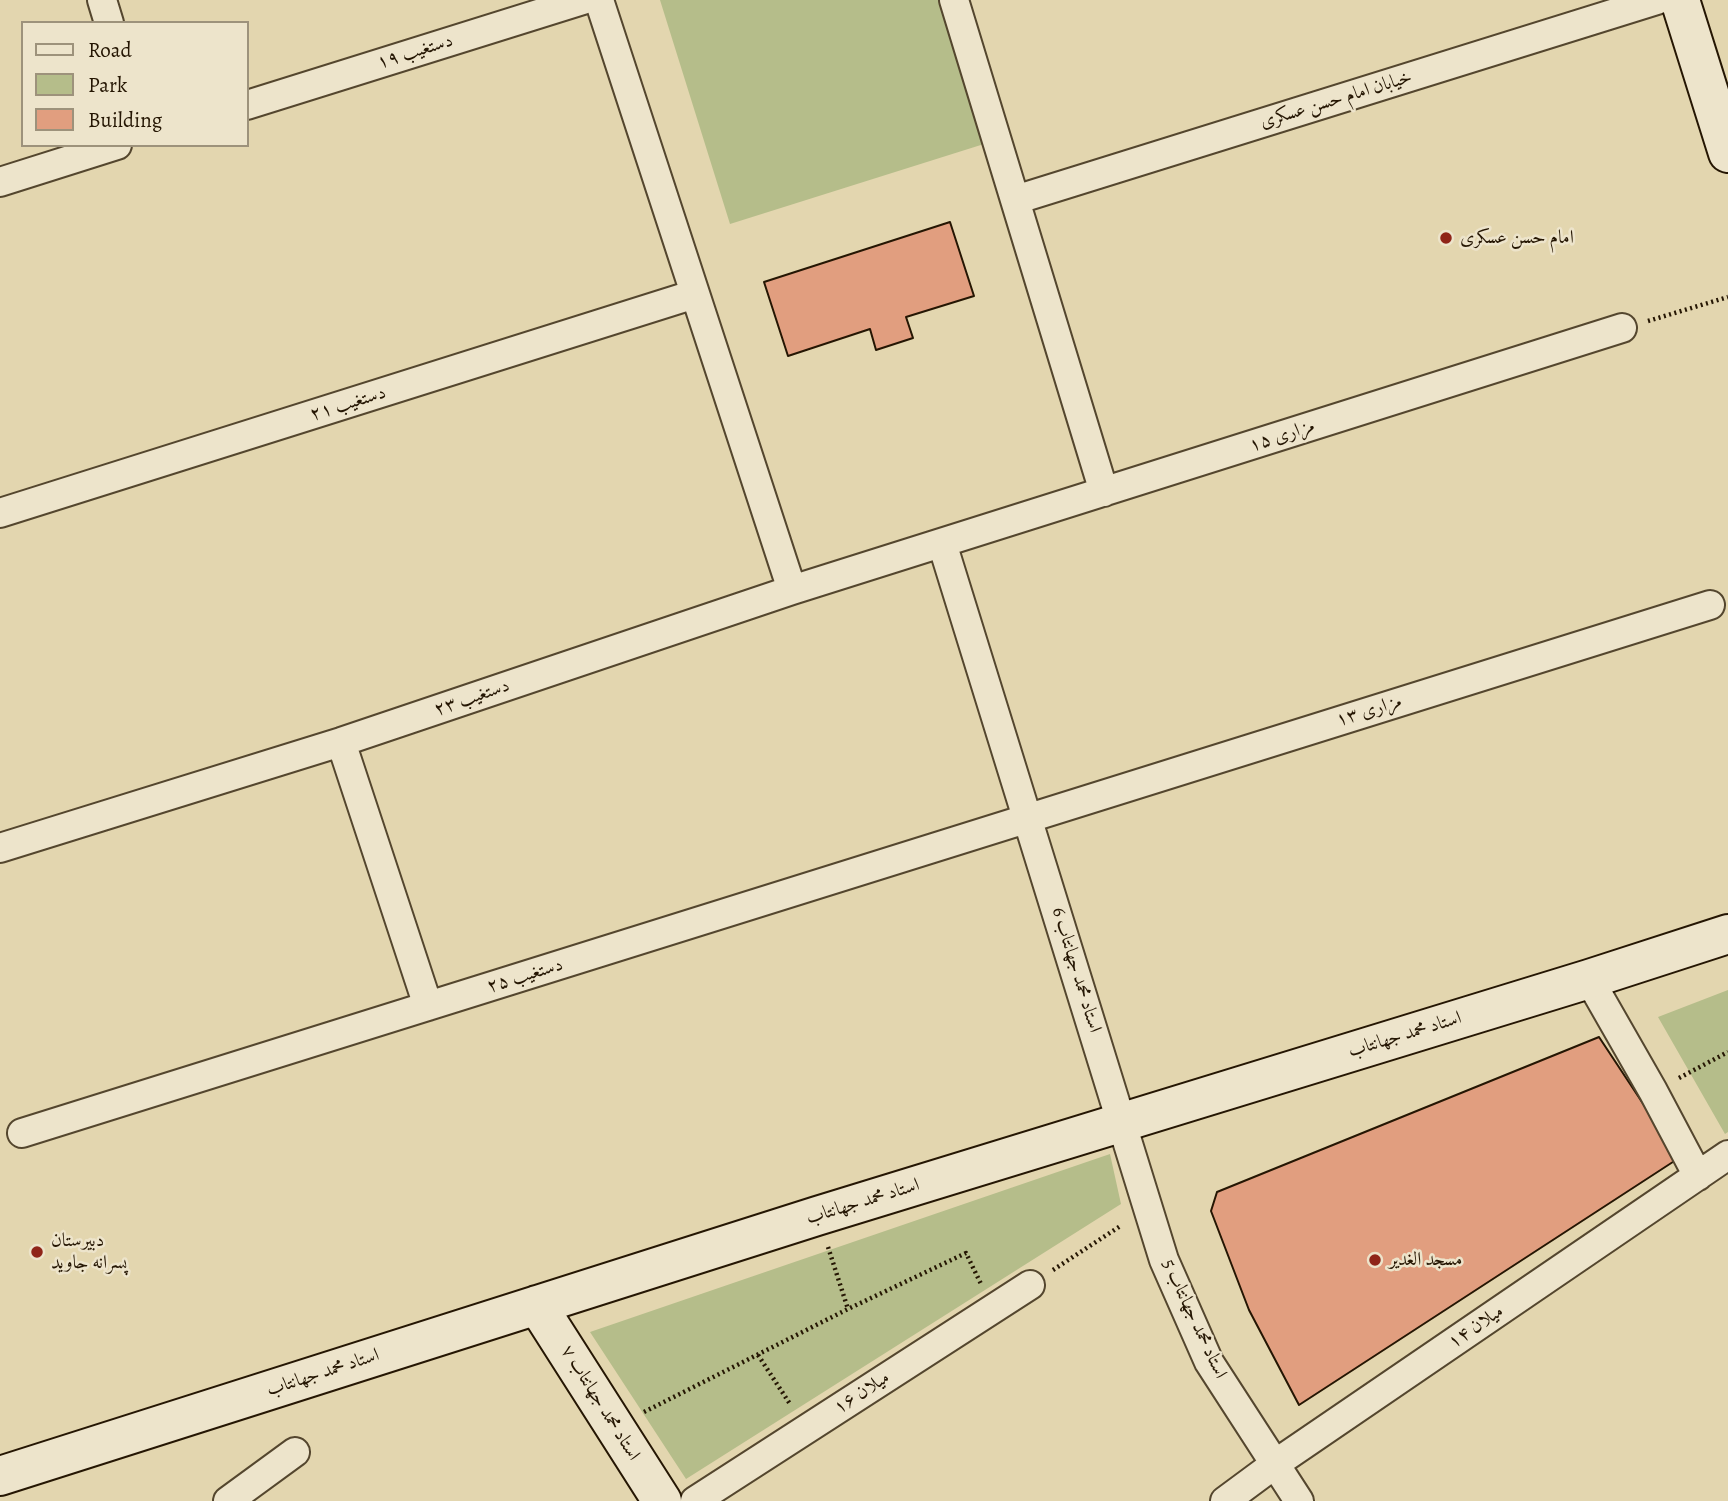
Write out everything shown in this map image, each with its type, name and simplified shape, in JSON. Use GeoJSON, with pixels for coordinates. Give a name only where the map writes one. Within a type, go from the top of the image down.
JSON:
{"type":"FeatureCollection","features":[{"type":"Feature","properties":{"kind":"street"},"geometry":{"type":"LineString","coordinates":[[102,0],[108,21]]}},
{"type":"Feature","properties":{"kind":"street","name":"دستغیب ۱۹"},"geometry":{"type":"LineString","coordinates":[[248,105],[583,0]]}},
{"type":"Feature","properties":{"kind":"street"},"geometry":{"type":"LineString","coordinates":[[600,0],[792,590]]}},
{"type":"Feature","properties":{"kind":"street"},"geometry":{"type":"LineString","coordinates":[[954,0],[1104,492]]}},
{"type":"Feature","properties":{"kind":"street","name":"خیابان امام حسن عسکری"},"geometry":{"type":"LineString","coordinates":[[1015,200],[1657,0]]}},
{"type":"Feature","properties":{"kind":"street"},"geometry":{"type":"LineString","coordinates":[[1680,0],[1728,153]]}},
{"type":"Feature","properties":{"kind":"street"},"geometry":{"type":"LineString","coordinates":[[0,182],[111,147]]}},
{"type":"Feature","properties":{"kind":"street","name":"دستغیب ۲۱"},"geometry":{"type":"LineString","coordinates":[[0,513],[695,294]]}},
{"type":"Feature","properties":{"kind":"street","name":"مزاری ۱۵"},"geometry":{"type":"LineString","coordinates":[[942,543],[1622,328]]}},
{"type":"Feature","properties":{"kind":"street","name":"دستغیب ۲۳"},"geometry":{"type":"LineString","coordinates":[[0,848],[341,742],[792,590],[942,543]]}},
{"type":"Feature","properties":{"kind":"street","name":"استاد محمد جهانتاب 6"},"geometry":{"type":"LineString","coordinates":[[942,543],[1123,1122]]}},
{"type":"Feature","properties":{"kind":"street","name":"مزاری ۱۳"},"geometry":{"type":"LineString","coordinates":[[1028,818],[1710,605]]}},
{"type":"Feature","properties":{"kind":"street"},"geometry":{"type":"LineString","coordinates":[[341,742],[428,1006]]}},
{"type":"Feature","properties":{"kind":"street","name":"دستغیب ۲۵"},"geometry":{"type":"LineString","coordinates":[[22,1133],[1028,818]]}},
{"type":"Feature","properties":{"kind":"street","name":"استاد محمد جهانتاب"},"geometry":{"type":"LineString","coordinates":[[0,1475],[817,1216],[1728,934]]}},
{"type":"Feature","properties":{"kind":"street"},"geometry":{"type":"LineString","coordinates":[[1589,979],[1698,1175]]}},
{"type":"Feature","properties":{"kind":"street","name":"استاد محمد جهانتاب 5"},"geometry":{"type":"LineString","coordinates":[[1123,1122],[1164,1260],[1209,1362],[1299,1501]]}},
{"type":"Feature","properties":{"kind":"street","name":"میلان ۱۴"},"geometry":{"type":"LineString","coordinates":[[1225,1501],[1275,1464],[1728,1155]]}},
{"type":"Feature","properties":{"kind":"street","name":"میلان ۱۶"},"geometry":{"type":"LineString","coordinates":[[695,1501],[1030,1285]]}},
{"type":"Feature","properties":{"kind":"street","name":"استاد محمد جهانتاب ۷"},"geometry":{"type":"LineString","coordinates":[[537,1305],[662,1501]]}},
{"type":"Feature","properties":{"kind":"street"},"geometry":{"type":"LineString","coordinates":[[229,1501],[295,1452]]}},
{"type":"Feature","properties":{"kind":"street"},"geometry":{"type":"LineString","coordinates":[[0,1475],[9,1501]]}},
{"type":"Feature","properties":{"kind":"path"},"geometry":{"type":"LineString","coordinates":[[1622,328],[1728,297]]}},
{"type":"Feature","properties":{"kind":"path"},"geometry":{"type":"LineString","coordinates":[[1653,1091],[1728,1052]]}},
{"type":"Feature","properties":{"kind":"path"},"geometry":{"type":"LineString","coordinates":[[1030,1285],[1149,1208]]}},
{"type":"Feature","properties":{"kind":"path"},"geometry":{"type":"LineString","coordinates":[[817,1216],[848,1309]]}},
{"type":"Feature","properties":{"kind":"path"},"geometry":{"type":"LineString","coordinates":[[615,1427],[848,1309],[966,1253],[993,1308]]}},
{"type":"Feature","properties":{"kind":"path"},"geometry":{"type":"LineString","coordinates":[[758,1354],[806,1429]]}},
{"type":"Feature","properties":{"kind":"green space"},"geometry":{"type":"Polygon","coordinates":[[[660,0],[939,0],[984,144],[730,224],[660,0]]]}},
{"type":"Feature","properties":{"kind":"green space"},"geometry":{"type":"Polygon","coordinates":[[[1728,990],[1728,1132],[1725,1134],[1658,1017],[1728,990]]]}},
{"type":"Feature","properties":{"kind":"green space"},"geometry":{"type":"Polygon","coordinates":[[[1110,1154],[1121,1204],[686,1479],[590,1332],[1110,1154]]]}},
{"type":"Feature","properties":{"kind":"building"},"geometry":{"type":"Polygon","coordinates":[[[950,222],[974,296],[906,317],[913,338],[876,350],[870,329],[788,356],[764,282],[950,222]]]}},
{"type":"Feature","properties":{"kind":"building","name":"مسجد الغدیر"},"geometry":{"type":"Polygon","coordinates":[[[1599,1037],[1679,1158],[1299,1405],[1249,1310],[1211,1211],[1217,1192],[1599,1037]]]}},
{"type":"Feature","properties":{"kind":"place","name":"امام حسن عسکری"},"geometry":{"type":"Point","coordinates":[1446,238]}},
{"type":"Feature","properties":{"kind":"place","name":"دبیرستان پسرانه جاوید"},"geometry":{"type":"Point","coordinates":[37,1252]}},
{"type":"Feature","properties":{"kind":"place","name":"مسجد الغدیر"},"geometry":{"type":"Point","coordinates":[1375,1260]}}]}
